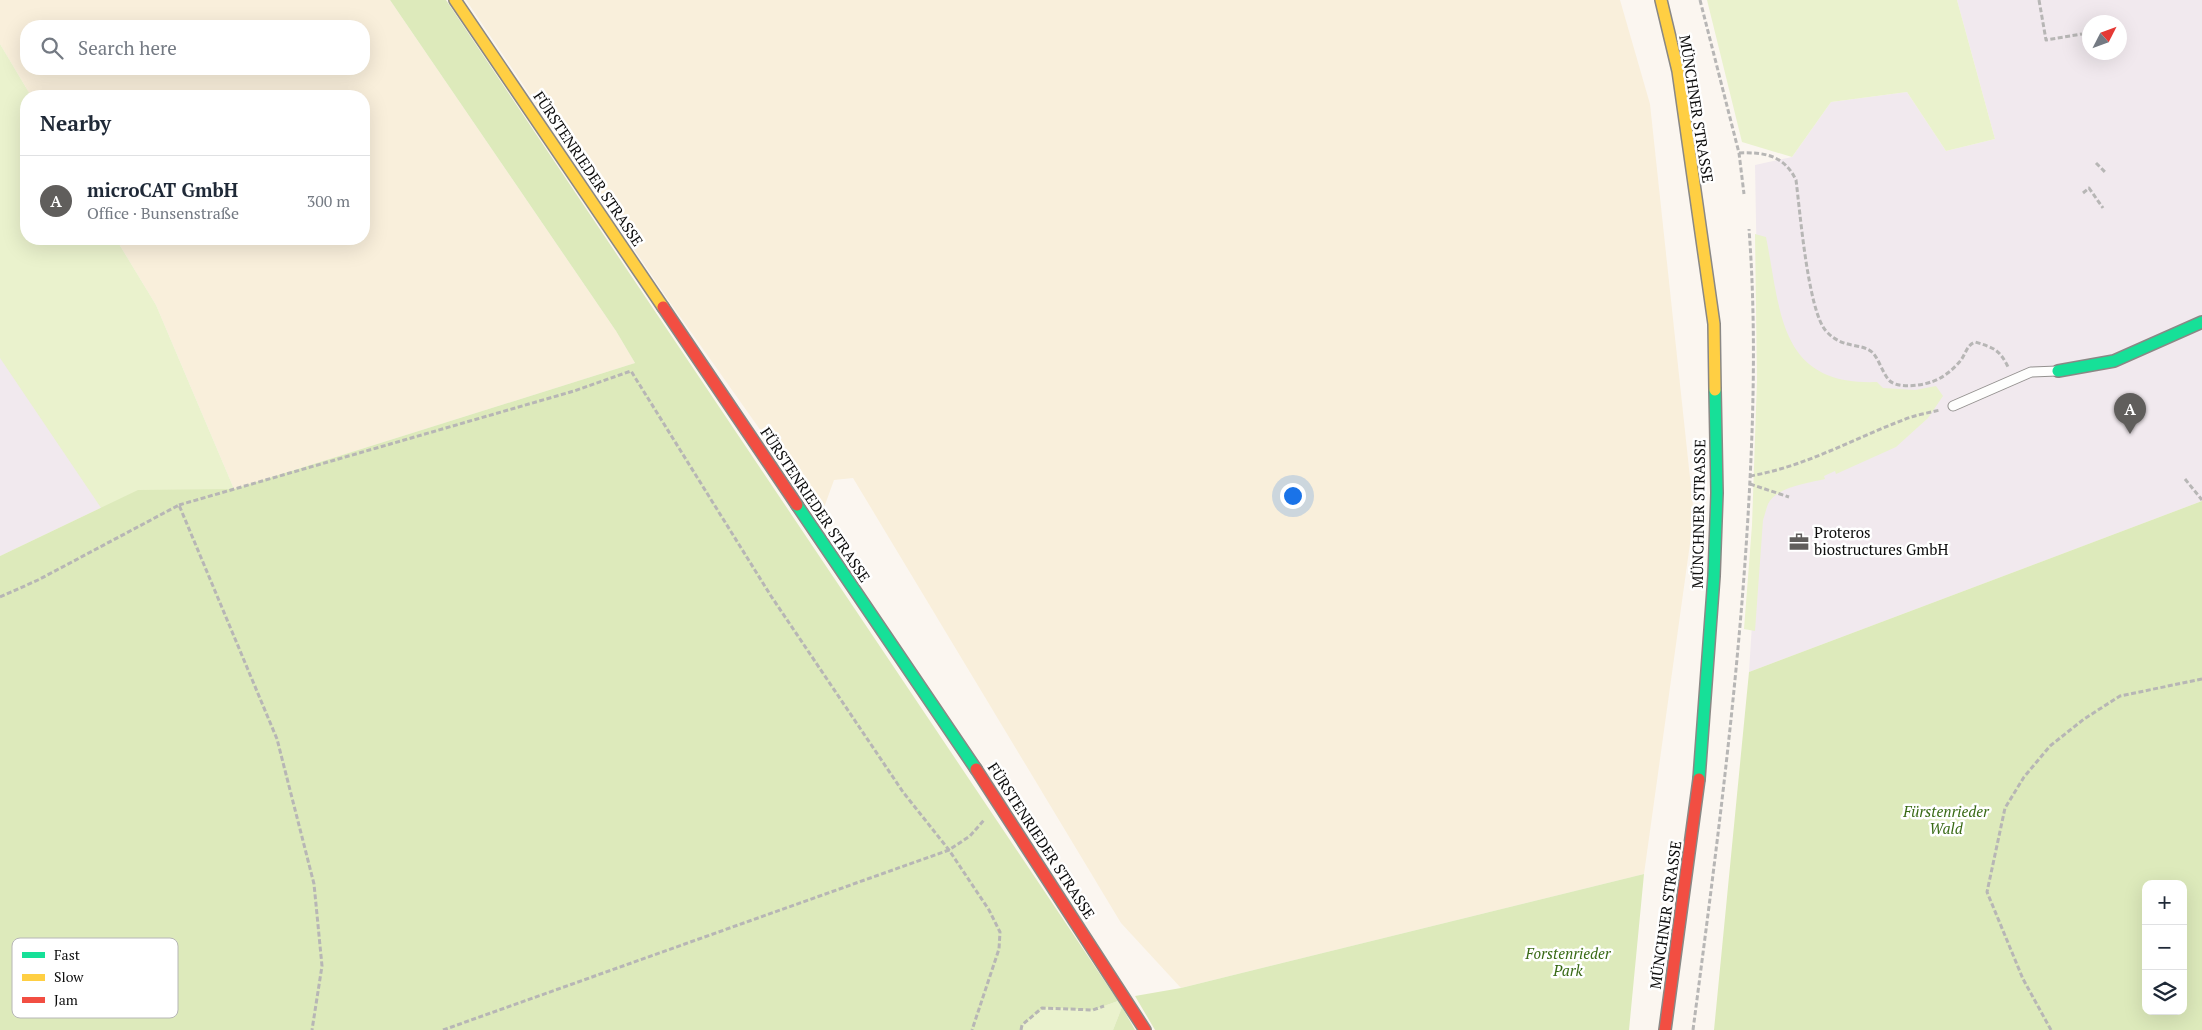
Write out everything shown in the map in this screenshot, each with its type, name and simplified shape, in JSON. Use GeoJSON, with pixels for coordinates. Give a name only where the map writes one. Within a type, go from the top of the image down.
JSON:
{"type":"FeatureCollection","features":[{"type":"Feature","properties":{"kind":"street","name":"FÜRSTENRIEDER STRASSE"},"geometry":{"type":"LineString","coordinates":[[455,0],[999,804],[1145,1030]]}},
{"type":"Feature","properties":{"kind":"street","name":"MÜNCHNER STRASSE"},"geometry":{"type":"LineString","coordinates":[[1661,0],[1678,71],[1714,324],[1717,493],[1714,576],[1698,788],[1665,1030]]}},
{"type":"Feature","properties":{"kind":"street"},"geometry":{"type":"LineString","coordinates":[[2058,370],[2114,361],[2202,322]]}},
{"type":"Feature","properties":{"kind":"lane"},"geometry":{"type":"LineString","coordinates":[[1953,406],[2032,372],[2058,370]]}},
{"type":"Feature","properties":{"kind":"path"},"geometry":{"type":"LineString","coordinates":[[1700,0],[1739,153],[1744,194]]}},
{"type":"Feature","properties":{"kind":"path"},"geometry":{"type":"LineString","coordinates":[[2039,0],[2046,40],[2082,34]]}},
{"type":"Feature","properties":{"kind":"path"},"geometry":{"type":"LineString","coordinates":[[1739,153],[1759,152],[1773,156],[1784,161],[1791,170],[1796,180],[1814,307],[1824,330],[1835,340],[1844,344],[1867,348],[1873,354],[1888,380],[1900,385],[1932,382],[1942,377],[1957,365],[1969,346],[1975,342],[1996,349],[2002,354],[2014,380]]}},
{"type":"Feature","properties":{"kind":"path"},"geometry":{"type":"LineString","coordinates":[[2096,163],[2104,172]]}},
{"type":"Feature","properties":{"kind":"path"},"geometry":{"type":"LineString","coordinates":[[2082,192],[2089,188],[2103,208]]}},
{"type":"Feature","properties":{"kind":"path"},"geometry":{"type":"LineString","coordinates":[[1693,1030],[1728,754],[1738,655],[1750,484],[1753,391],[1749,229]]}},
{"type":"Feature","properties":{"kind":"path"},"geometry":{"type":"LineString","coordinates":[[0,597],[38,580],[180,505],[574,391],[631,371],[771,596],[903,792],[949,850],[989,910],[1000,932],[998,949],[972,1030]]}},
{"type":"Feature","properties":{"kind":"path"},"geometry":{"type":"LineString","coordinates":[[1750,476],[1769,473],[1837,448],[1904,419],[1953,406]]}},
{"type":"Feature","properties":{"kind":"path"},"geometry":{"type":"LineString","coordinates":[[2185,479],[2202,500]]}},
{"type":"Feature","properties":{"kind":"path"},"geometry":{"type":"LineString","coordinates":[[1750,484],[1789,497]]}},
{"type":"Feature","properties":{"kind":"path"},"geometry":{"type":"LineString","coordinates":[[180,505],[277,739],[314,884],[322,966],[312,1030]]}},
{"type":"Feature","properties":{"kind":"path"},"geometry":{"type":"LineString","coordinates":[[2050,1030],[2023,979],[1987,892],[2005,808],[2024,777],[2050,746],[2084,719],[2120,696],[2200,678],[2202,672]]}},
{"type":"Feature","properties":{"kind":"path"},"geometry":{"type":"LineString","coordinates":[[443,1030],[949,850],[970,836],[999,804]]}},
{"type":"Feature","properties":{"kind":"path"},"geometry":{"type":"LineString","coordinates":[[1021,1030],[1022,1025],[1042,1008],[1093,1010],[1125,998]]}},
{"type":"Feature","properties":{"kind":"shaded area"},"geometry":{"type":"Polygon","coordinates":[[[0,0],[390,0],[616,331],[635,363],[234,489],[156,305],[120,245],[370,245],[370,90],[27,90],[0,44],[0,0]]]}},
{"type":"Feature","properties":{"kind":"shaded area"},"geometry":{"type":"Polygon","coordinates":[[[466,0],[1620,0],[1650,104],[1694,515],[1644,874],[1181,988],[1121,923],[853,478],[834,480],[821,516],[669,301],[466,0]]]}},
{"type":"Feature","properties":{"kind":"shaded area"},"geometry":{"type":"Polygon","coordinates":[[[1957,0],[2202,0],[2202,501],[1749,672],[1756,560],[1759,391],[1755,165],[1792,157],[1831,102],[1907,92],[1946,151],[1995,139],[1957,0]]]}},
{"type":"Feature","properties":{"kind":"shaded area"},"geometry":{"type":"Polygon","coordinates":[[[0,231],[138,490],[0,556],[0,231]]]}},
{"type":"Feature","properties":{"kind":"green space"},"geometry":{"type":"Polygon","coordinates":[[[390,0],[446,0],[1118,1001],[1093,1010],[1045,1007],[1022,1025],[1021,1030],[0,1030],[0,556],[138,490],[234,489],[635,363],[616,331],[390,0]]]}},
{"type":"Feature","properties":{"kind":"green space"},"geometry":{"type":"Polygon","coordinates":[[[1707,0],[1957,0],[1995,139],[1946,151],[1907,92],[1831,102],[1792,157],[1742,142],[1707,0]]]}},
{"type":"Feature","properties":{"kind":"green space"},"geometry":{"type":"Polygon","coordinates":[[[0,44],[27,90],[20,90],[20,245],[120,245],[156,305],[234,489],[120,536],[0,358],[0,44]]]}},
{"type":"Feature","properties":{"kind":"green space"},"geometry":{"type":"Polygon","coordinates":[[[1755,234],[1766,237],[1782,316],[1790,339],[1802,357],[1820,371],[1844,380],[1877,382],[1883,388],[1915,390],[1936,386],[1943,396],[1928,418],[1896,447],[1836,474],[1835,471],[1824,476],[1825,479],[1785,490],[1772,498],[1763,520],[1755,631],[1744,629],[1752,525],[1757,380],[1755,234]]]}},
{"type":"Feature","properties":{"kind":"green space","name":"Fürstenrieder Wald"},"geometry":{"type":"Polygon","coordinates":[[[2202,501],[2202,1030],[1714,1030],[1749,672],[2202,501]]]}},
{"type":"Feature","properties":{"kind":"green space","name":"Forstenrieder Park"},"geometry":{"type":"Polygon","coordinates":[[[1644,874],[1629,1030],[1155,1030],[1135,996],[1181,988],[1644,874]]]}},
{"type":"Feature","properties":{"kind":"green space"},"geometry":{"type":"Polygon","coordinates":[[[1118,1001],[1122,1007],[1113,1030],[1021,1030],[1022,1025],[1045,1006],[1093,1010],[1118,1001]]]}},
{"type":"Feature","properties":{"kind":"green space"},"geometry":{"type":"Polygon","coordinates":[[[1122,1007],[1135,1030],[1113,1030],[1122,1007]]]}},
{"type":"Feature","properties":{"kind":"traffic: fast"},"geometry":{"type":"LineString","coordinates":[[2058,371],[2114,361],[2202,322]]}},
{"type":"Feature","properties":{"kind":"traffic: fast"},"geometry":{"type":"LineString","coordinates":[[1699,779],[1714,576],[1717,493],[1715,390]]}},
{"type":"Feature","properties":{"kind":"traffic: fast"},"geometry":{"type":"LineString","coordinates":[[797,505],[976,769]]}},
{"type":"Feature","properties":{"kind":"traffic: slow"},"geometry":{"type":"LineString","coordinates":[[455,0],[663,307]]}},
{"type":"Feature","properties":{"kind":"traffic: slow"},"geometry":{"type":"LineString","coordinates":[[1661,0],[1678,71],[1714,324],[1715,390]]}},
{"type":"Feature","properties":{"kind":"traffic: jam"},"geometry":{"type":"LineString","coordinates":[[663,307],[797,505]]}},
{"type":"Feature","properties":{"kind":"traffic: jam"},"geometry":{"type":"LineString","coordinates":[[976,769],[1145,1030]]}},
{"type":"Feature","properties":{"kind":"traffic: jam"},"geometry":{"type":"LineString","coordinates":[[1665,1030],[1699,779]]}},
{"type":"Feature","properties":{"kind":"place","name":"microCAT GmbH"},"geometry":{"type":"Point","coordinates":[2130,434]}},
{"type":"Feature","properties":{"kind":"place","name":"Proteros biostructures GmbH"},"geometry":{"type":"Point","coordinates":[1799,542]}}]}
